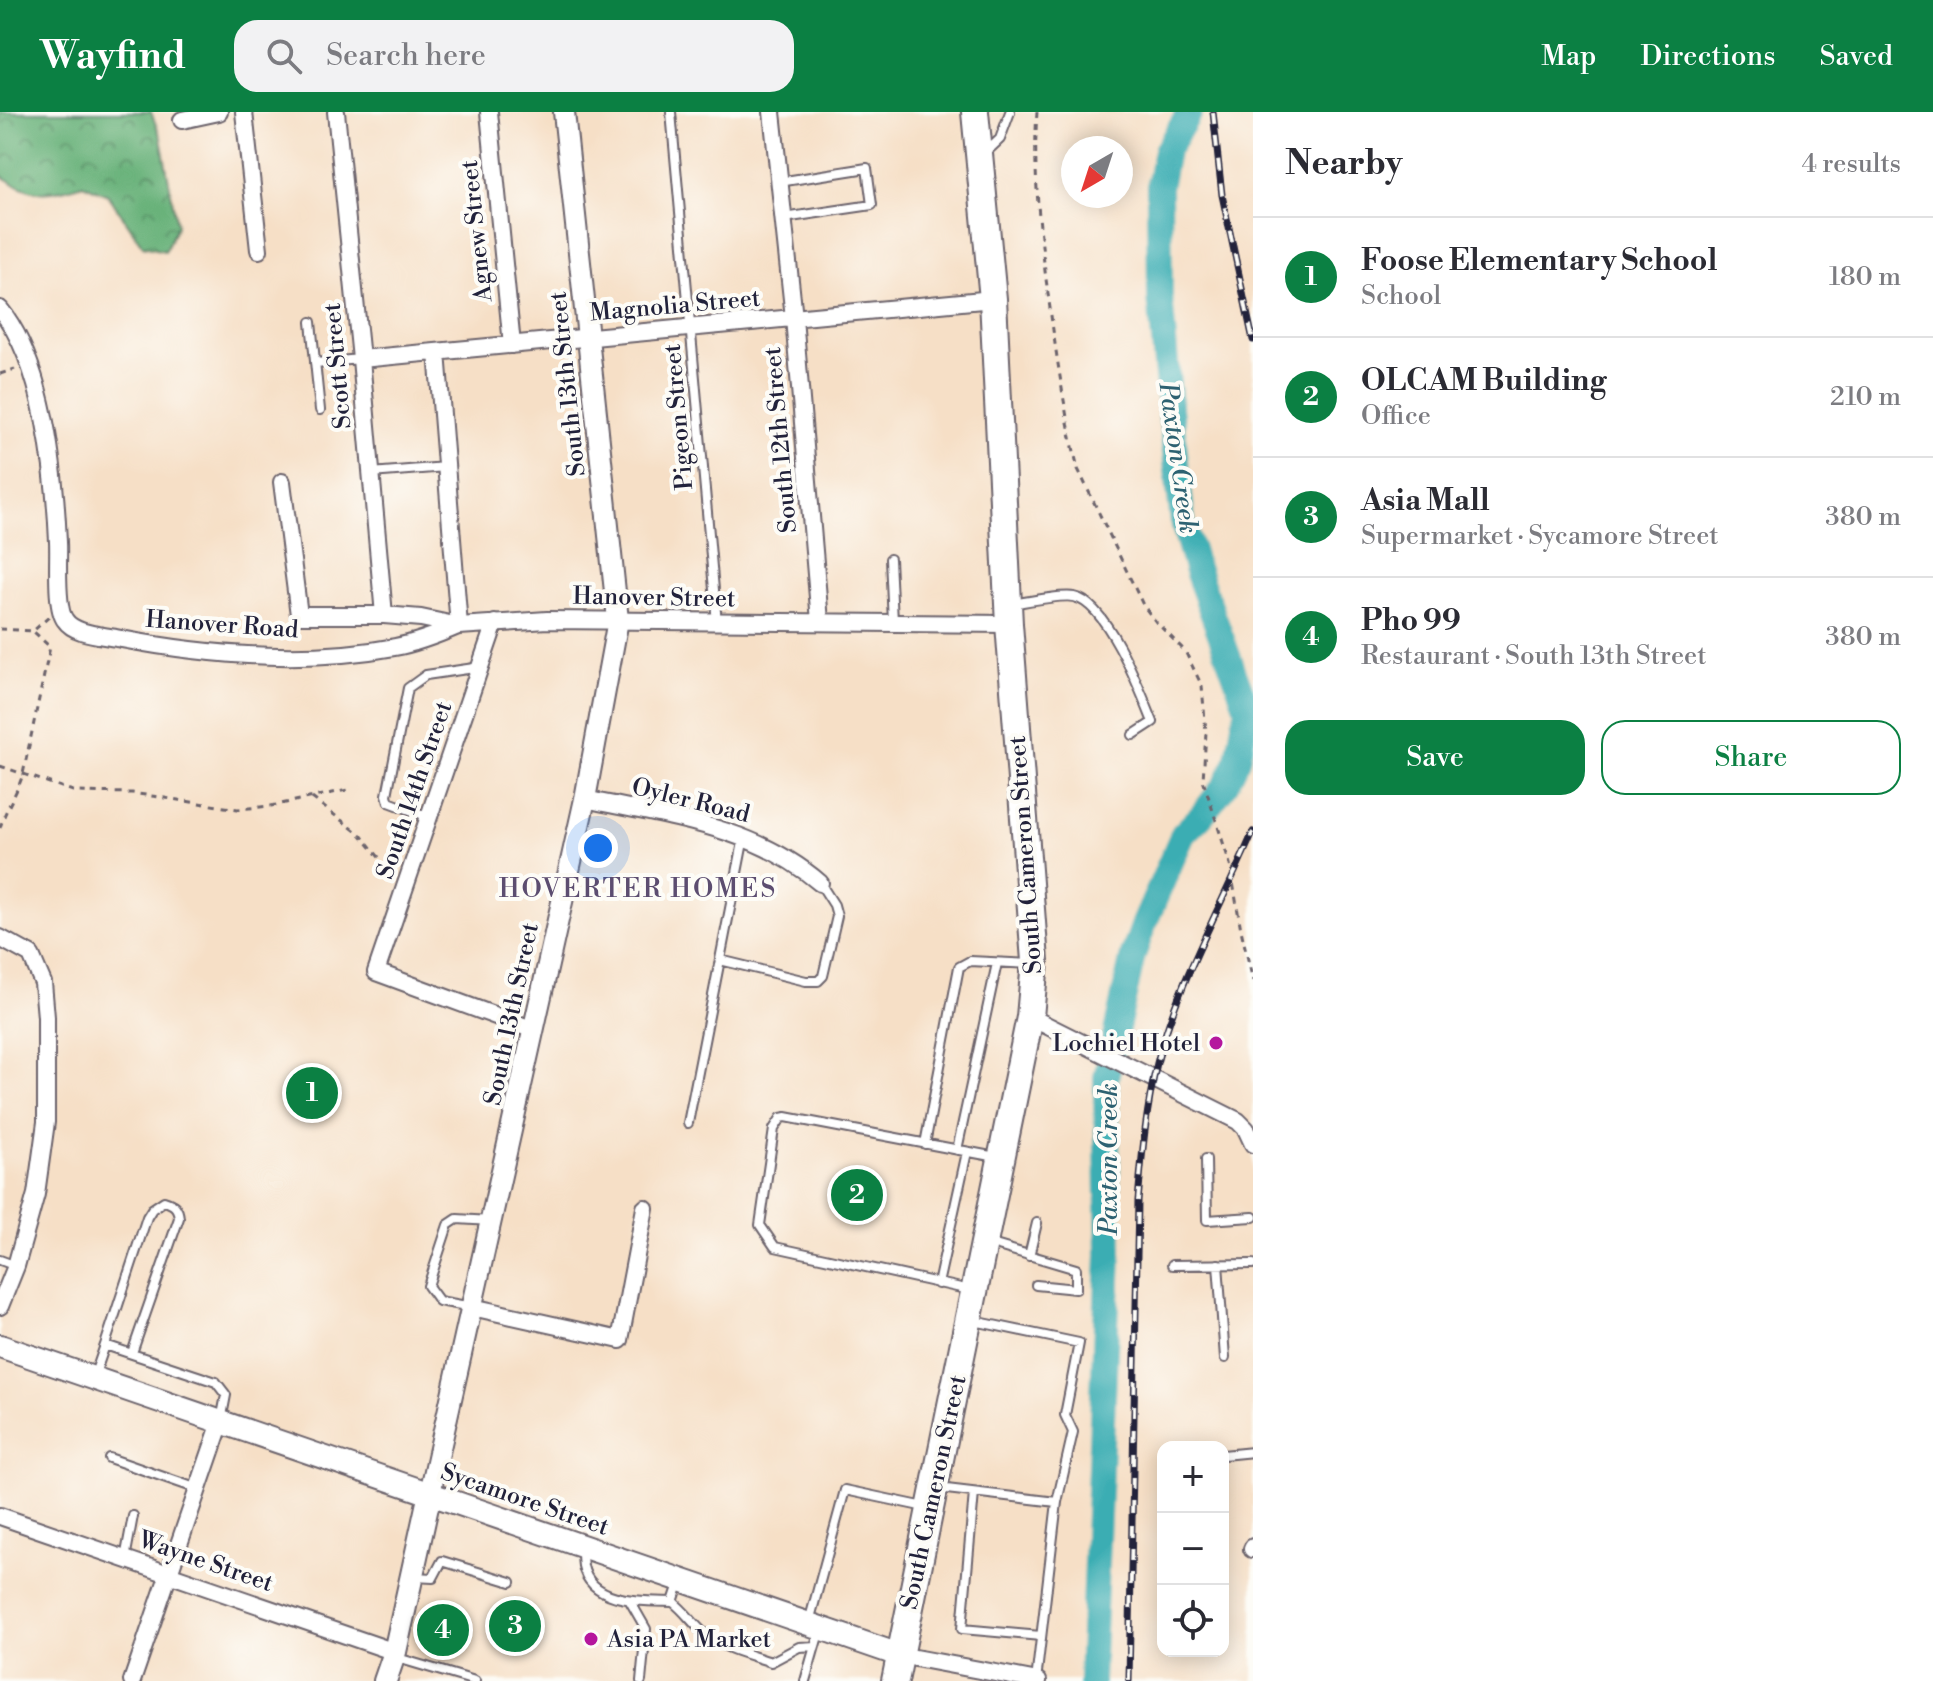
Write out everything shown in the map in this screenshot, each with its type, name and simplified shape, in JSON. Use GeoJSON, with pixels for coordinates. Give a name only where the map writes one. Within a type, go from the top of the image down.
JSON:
{"type":"FeatureCollection","features":[{"type":"Feature","properties":{"kind":"main road","name":"South Cameron Street"},"geometry":{"type":"LineString","coordinates":[[897,1668],[1030,1017],[1035,965],[1009,614],[993,299],[975,112]]}},
{"type":"Feature","properties":{"kind":"main road","name":"Sycamore Street"},"geometry":{"type":"LineString","coordinates":[[0,1346],[680,1580],[897,1668]]}},
{"type":"Feature","properties":{"kind":"main road","name":"South 13th Street"},"geometry":{"type":"LineString","coordinates":[[385,1681],[394,1654],[430,1493]]}},
{"type":"Feature","properties":{"kind":"street"},"geometry":{"type":"LineString","coordinates":[[182,120],[219,112]]}},
{"type":"Feature","properties":{"kind":"street"},"geometry":{"type":"LineString","coordinates":[[244,112],[259,250]]}},
{"type":"Feature","properties":{"kind":"street","name":"Scott Street"},"geometry":{"type":"LineString","coordinates":[[336,112],[384,615]]}},
{"type":"Feature","properties":{"kind":"street","name":"Agnew Street"},"geometry":{"type":"LineString","coordinates":[[489,112],[512,345]]}},
{"type":"Feature","properties":{"kind":"street","name":"South 13th Street"},"geometry":{"type":"LineString","coordinates":[[430,1493],[585,799],[618,620],[564,112]]}},
{"type":"Feature","properties":{"kind":"street","name":"South 12th Street"},"geometry":{"type":"LineString","coordinates":[[772,112],[794,318],[820,621]]}},
{"type":"Feature","properties":{"kind":"street","name":"Magnolia Street"},"geometry":{"type":"LineString","coordinates":[[361,359],[993,299]]}},
{"type":"Feature","properties":{"kind":"street"},"geometry":{"type":"LineString","coordinates":[[0,309],[11,322],[35,374],[50,461],[61,607]]}},
{"type":"Feature","properties":{"kind":"street"},"geometry":{"type":"LineString","coordinates":[[437,352],[459,626]]}},
{"type":"Feature","properties":{"kind":"street","name":"Hanover Street"},"geometry":{"type":"LineString","coordinates":[[282,482],[299,615],[384,615],[421,618],[459,626],[618,620],[893,622],[1009,614]]}},
{"type":"Feature","properties":{"kind":"street","name":"Hanover Road"},"geometry":{"type":"LineString","coordinates":[[61,607],[65,621],[89,633],[175,649],[279,655],[392,648],[421,642],[459,626]]}},
{"type":"Feature","properties":{"kind":"street","name":"South 14th Street"},"geometry":{"type":"LineString","coordinates":[[495,623],[376,972],[534,1030]]}},
{"type":"Feature","properties":{"kind":"street","name":"Oyler Road"},"geometry":{"type":"LineString","coordinates":[[585,799],[744,836],[798,864],[820,883]]}},
{"type":"Feature","properties":{"kind":"street"},"geometry":{"type":"LineString","coordinates":[[0,938],[31,955],[43,983],[46,1017],[46,1122],[36,1194],[8,1263],[0,1306]]}},
{"type":"Feature","properties":{"kind":"street"},"geometry":{"type":"LineString","coordinates":[[1030,1017],[1238,1121],[1253,1142]]}},
{"type":"Feature","properties":{"kind":"street"},"geometry":{"type":"LineString","coordinates":[[472,1307],[620,1340],[645,1208]]}},
{"type":"Feature","properties":{"kind":"street"},"geometry":{"type":"LineString","coordinates":[[132,1681],[221,1422]]}},
{"type":"Feature","properties":{"kind":"street","name":"Wayne Street"},"geometry":{"type":"LineString","coordinates":[[0,1516],[394,1654]]}},
{"type":"Feature","properties":{"kind":"street","name":"Sycamore Street"},"geometry":{"type":"LineString","coordinates":[[897,1668],[1037,1681]]}},
{"type":"Feature","properties":{"kind":"lane","name":"Pigeon Street"},"geometry":{"type":"LineString","coordinates":[[671,112],[717,623]]}},
{"type":"Feature","properties":{"kind":"lane"},"geometry":{"type":"LineString","coordinates":[[979,159],[1000,139],[1010,112]]}},
{"type":"Feature","properties":{"kind":"lane"},"geometry":{"type":"LineString","coordinates":[[779,182],[867,168],[872,205],[783,218]]}},
{"type":"Feature","properties":{"kind":"lane"},"geometry":{"type":"LineString","coordinates":[[311,322],[320,410]]}},
{"type":"Feature","properties":{"kind":"lane"},"geometry":{"type":"LineString","coordinates":[[315,363],[361,359]]}},
{"type":"Feature","properties":{"kind":"lane"},"geometry":{"type":"LineString","coordinates":[[371,473],[446,467]]}},
{"type":"Feature","properties":{"kind":"lane"},"geometry":{"type":"LineString","coordinates":[[890,559],[893,622]]}},
{"type":"Feature","properties":{"kind":"lane"},"geometry":{"type":"LineString","coordinates":[[1009,614],[1075,597],[1099,612],[1132,672],[1153,722],[1133,735]]}},
{"type":"Feature","properties":{"kind":"lane"},"geometry":{"type":"LineString","coordinates":[[430,817],[389,802],[387,795],[408,688],[426,675],[481,667]]}},
{"type":"Feature","properties":{"kind":"lane"},"geometry":{"type":"LineString","coordinates":[[688,1123],[744,836]]}},
{"type":"Feature","properties":{"kind":"lane"},"geometry":{"type":"LineString","coordinates":[[720,960],[806,981],[818,981],[823,976],[837,916],[820,883]]}},
{"type":"Feature","properties":{"kind":"lane"},"geometry":{"type":"LineString","coordinates":[[925,1144],[959,967],[970,961],[1035,965]]}},
{"type":"Feature","properties":{"kind":"lane"},"geometry":{"type":"LineString","coordinates":[[938,1284],[997,963]]}},
{"type":"Feature","properties":{"kind":"lane"},"geometry":{"type":"LineString","coordinates":[[974,1291],[775,1247],[760,1225],[774,1129],[781,1118],[806,1120],[1001,1158]]}},
{"type":"Feature","properties":{"kind":"lane"},"geometry":{"type":"LineString","coordinates":[[1206,1159],[1207,1220],[1253,1217]]}},
{"type":"Feature","properties":{"kind":"lane"},"geometry":{"type":"LineString","coordinates":[[93,1378],[147,1217],[164,1201],[173,1204],[179,1218],[132,1353]]}},
{"type":"Feature","properties":{"kind":"lane"},"geometry":{"type":"LineString","coordinates":[[472,1307],[439,1301],[428,1286],[448,1225],[457,1219],[492,1221]]}},
{"type":"Feature","properties":{"kind":"lane"},"geometry":{"type":"LineString","coordinates":[[1029,1256],[1037,1223]]}},
{"type":"Feature","properties":{"kind":"lane"},"geometry":{"type":"LineString","coordinates":[[984,1242],[1076,1269],[1076,1289],[1036,1285]]}},
{"type":"Feature","properties":{"kind":"lane"},"geometry":{"type":"LineString","coordinates":[[1218,1264],[1225,1358]]}},
{"type":"Feature","properties":{"kind":"lane"},"geometry":{"type":"LineString","coordinates":[[1172,1265],[1253,1264]]}},
{"type":"Feature","properties":{"kind":"lane"},"geometry":{"type":"LineString","coordinates":[[968,1320],[1079,1343],[1065,1415],[1073,1432],[1057,1502],[1037,1681]]}},
{"type":"Feature","properties":{"kind":"lane"},"geometry":{"type":"LineString","coordinates":[[105,1345],[216,1382],[226,1395],[221,1422]]}},
{"type":"Feature","properties":{"kind":"lane"},"geometry":{"type":"LineString","coordinates":[[1229,1454],[1253,1452]]}},
{"type":"Feature","properties":{"kind":"lane"},"geometry":{"type":"LineString","coordinates":[[109,1458],[198,1489]]}},
{"type":"Feature","properties":{"kind":"lane"},"geometry":{"type":"LineString","coordinates":[[805,1681],[845,1490],[932,1498],[974,1493],[1057,1502]]}},
{"type":"Feature","properties":{"kind":"lane"},"geometry":{"type":"LineString","coordinates":[[974,1493],[962,1629],[1041,1636]]}},
{"type":"Feature","properties":{"kind":"lane"},"geometry":{"type":"LineString","coordinates":[[125,1559],[133,1516]]}},
{"type":"Feature","properties":{"kind":"lane"},"geometry":{"type":"LineString","coordinates":[[582,1546],[583,1569],[607,1593],[630,1601],[673,1602],[702,1632],[720,1644],[771,1662],[799,1647],[815,1633]]}},
{"type":"Feature","properties":{"kind":"lane"},"geometry":{"type":"LineString","coordinates":[[412,1577],[433,1578],[442,1561],[511,1582]]}},
{"type":"Feature","properties":{"kind":"lane"},"geometry":{"type":"LineString","coordinates":[[673,1602],[680,1580]]}},
{"type":"Feature","properties":{"kind":"lane"},"geometry":{"type":"LineString","coordinates":[[630,1601],[646,1629],[641,1681]]}},
{"type":"Feature","properties":{"kind":"lane"},"geometry":{"type":"LineString","coordinates":[[394,1654],[475,1681]]}},
{"type":"Feature","properties":{"kind":"path"},"geometry":{"type":"LineString","coordinates":[[1037,112],[1034,168],[1037,206],[1065,413],[1078,469],[1143,605],[1185,651],[1202,686],[1206,732],[1203,780],[1230,864],[1253,981]]}},
{"type":"Feature","properties":{"kind":"path"},"geometry":{"type":"LineString","coordinates":[[33,631],[61,607]]}},
{"type":"Feature","properties":{"kind":"path"},"geometry":{"type":"LineString","coordinates":[[0,629],[33,631],[50,647],[23,774],[17,793],[4,812],[0,828]]}},
{"type":"Feature","properties":{"kind":"path"},"geometry":{"type":"LineString","coordinates":[[0,766],[76,792],[132,793],[238,809],[271,806],[352,789]]}},
{"type":"Feature","properties":{"kind":"path"},"geometry":{"type":"LineString","coordinates":[[312,797],[361,835],[404,895]]}},
{"type":"Feature","properties":{"kind":"green space"},"geometry":{"type":"Polygon","coordinates":[[[0,112],[151,112],[161,138],[177,226],[165,251],[143,246],[108,195],[83,184],[59,191],[31,191],[0,175],[0,112]]]}},
{"type":"Feature","properties":{"kind":"waterway","name":"Paxton Creek"},"geometry":{"type":"LineString","coordinates":[[1091,1681],[1109,1255],[1106,1078],[1133,955],[1144,924],[1183,834],[1226,784],[1238,759],[1247,708],[1196,568],[1183,522],[1170,409],[1160,296],[1159,187],[1166,151],[1190,112]]}},
{"type":"Feature","properties":{"kind":"railway"},"geometry":{"type":"LineString","coordinates":[[1213,112],[1222,195],[1253,340]]}},
{"type":"Feature","properties":{"kind":"railway"},"geometry":{"type":"LineString","coordinates":[[1129,1681],[1138,1201],[1147,1114],[1157,1063],[1176,1004],[1253,832]]}},
{"type":"Feature","properties":{"kind":"place","name":"Lochiel Hotel"},"geometry":{"type":"Point","coordinates":[1216,1043]}},
{"type":"Feature","properties":{"kind":"place","name":"Foose Elementary School"},"geometry":{"type":"Point","coordinates":[312,1093]}},
{"type":"Feature","properties":{"kind":"place","name":"OLCAM Building"},"geometry":{"type":"Point","coordinates":[857,1195]}},
{"type":"Feature","properties":{"kind":"place","name":"Asia Mall"},"geometry":{"type":"Point","coordinates":[515,1626]}},
{"type":"Feature","properties":{"kind":"place","name":"Pho 99"},"geometry":{"type":"Point","coordinates":[443,1630]}},
{"type":"Feature","properties":{"kind":"place","name":"Asia PA Market"},"geometry":{"type":"Point","coordinates":[591,1639]}},
{"type":"Feature","properties":{"kind":"district","name":"HOVERTER HOMES"},"geometry":{"type":"Point","coordinates":[638,888]}}]}
